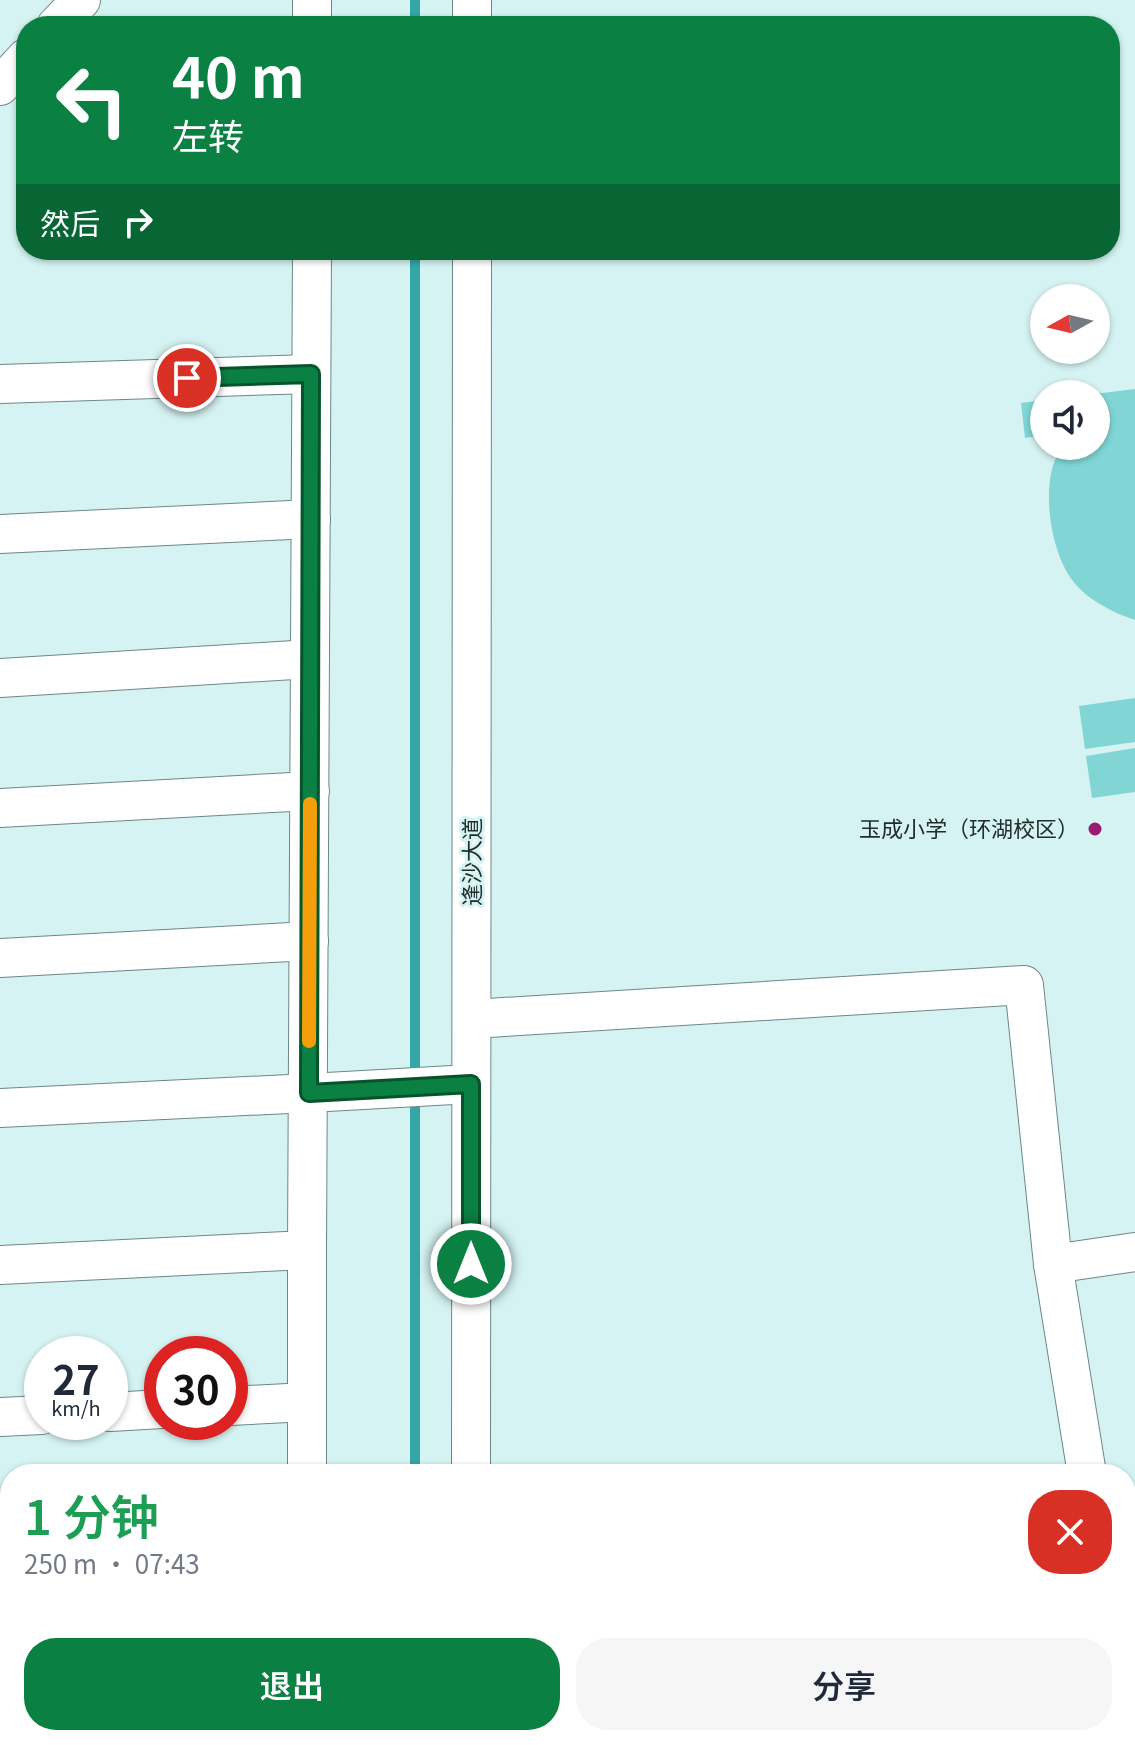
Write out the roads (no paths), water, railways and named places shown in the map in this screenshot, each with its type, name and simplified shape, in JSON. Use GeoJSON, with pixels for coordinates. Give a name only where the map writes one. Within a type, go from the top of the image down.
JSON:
{"type":"FeatureCollection","features":[{"type":"Feature","properties":{"kind":"street"},"geometry":{"type":"LineString","coordinates":[[66,16],[81,0]]}},
{"type":"Feature","properties":{"kind":"street"},"geometry":{"type":"LineString","coordinates":[[0,86],[16,69]]}},
{"type":"Feature","properties":{"kind":"street"},"geometry":{"type":"LineString","coordinates":[[307,1464],[312,260]]}},
{"type":"Feature","properties":{"kind":"street","name":"逢沙大道"},"geometry":{"type":"LineString","coordinates":[[471,1464],[472,260]]}},
{"type":"Feature","properties":{"kind":"street"},"geometry":{"type":"LineString","coordinates":[[0,384],[311,374]]}},
{"type":"Feature","properties":{"kind":"street"},"geometry":{"type":"LineString","coordinates":[[0,534],[311,519]]}},
{"type":"Feature","properties":{"kind":"street"},"geometry":{"type":"LineString","coordinates":[[0,678],[310,659]]}},
{"type":"Feature","properties":{"kind":"street"},"geometry":{"type":"LineString","coordinates":[[0,808],[310,791]]}},
{"type":"Feature","properties":{"kind":"street"},"geometry":{"type":"LineString","coordinates":[[0,958],[309,941]]}},
{"type":"Feature","properties":{"kind":"street"},"geometry":{"type":"LineString","coordinates":[[472,1019],[1024,985],[1053,1264],[1085,1464]]}},
{"type":"Feature","properties":{"kind":"street"},"geometry":{"type":"LineString","coordinates":[[0,1108],[471,1084]]}},
{"type":"Feature","properties":{"kind":"street"},"geometry":{"type":"LineString","coordinates":[[0,1265],[307,1250]]}},
{"type":"Feature","properties":{"kind":"street"},"geometry":{"type":"LineString","coordinates":[[1053,1264],[1135,1252]]}},
{"type":"Feature","properties":{"kind":"street"},"geometry":{"type":"LineString","coordinates":[[248,1405],[307,1402]]}},
{"type":"Feature","properties":{"kind":"street"},"geometry":{"type":"LineString","coordinates":[[0,1417],[24,1416]]}},
{"type":"Feature","properties":{"kind":"waterway"},"geometry":{"type":"LineString","coordinates":[[415,0],[415,16]]}},
{"type":"Feature","properties":{"kind":"waterway"},"geometry":{"type":"LineString","coordinates":[[415,260],[415,1080]]}},
{"type":"Feature","properties":{"kind":"waterway"},"geometry":{"type":"LineString","coordinates":[[415,1096],[415,1464]]}},
{"type":"Feature","properties":{"kind":"place","name":"玉成小学（环湖校区）"},"geometry":{"type":"Point","coordinates":[1095,829]}}]}
